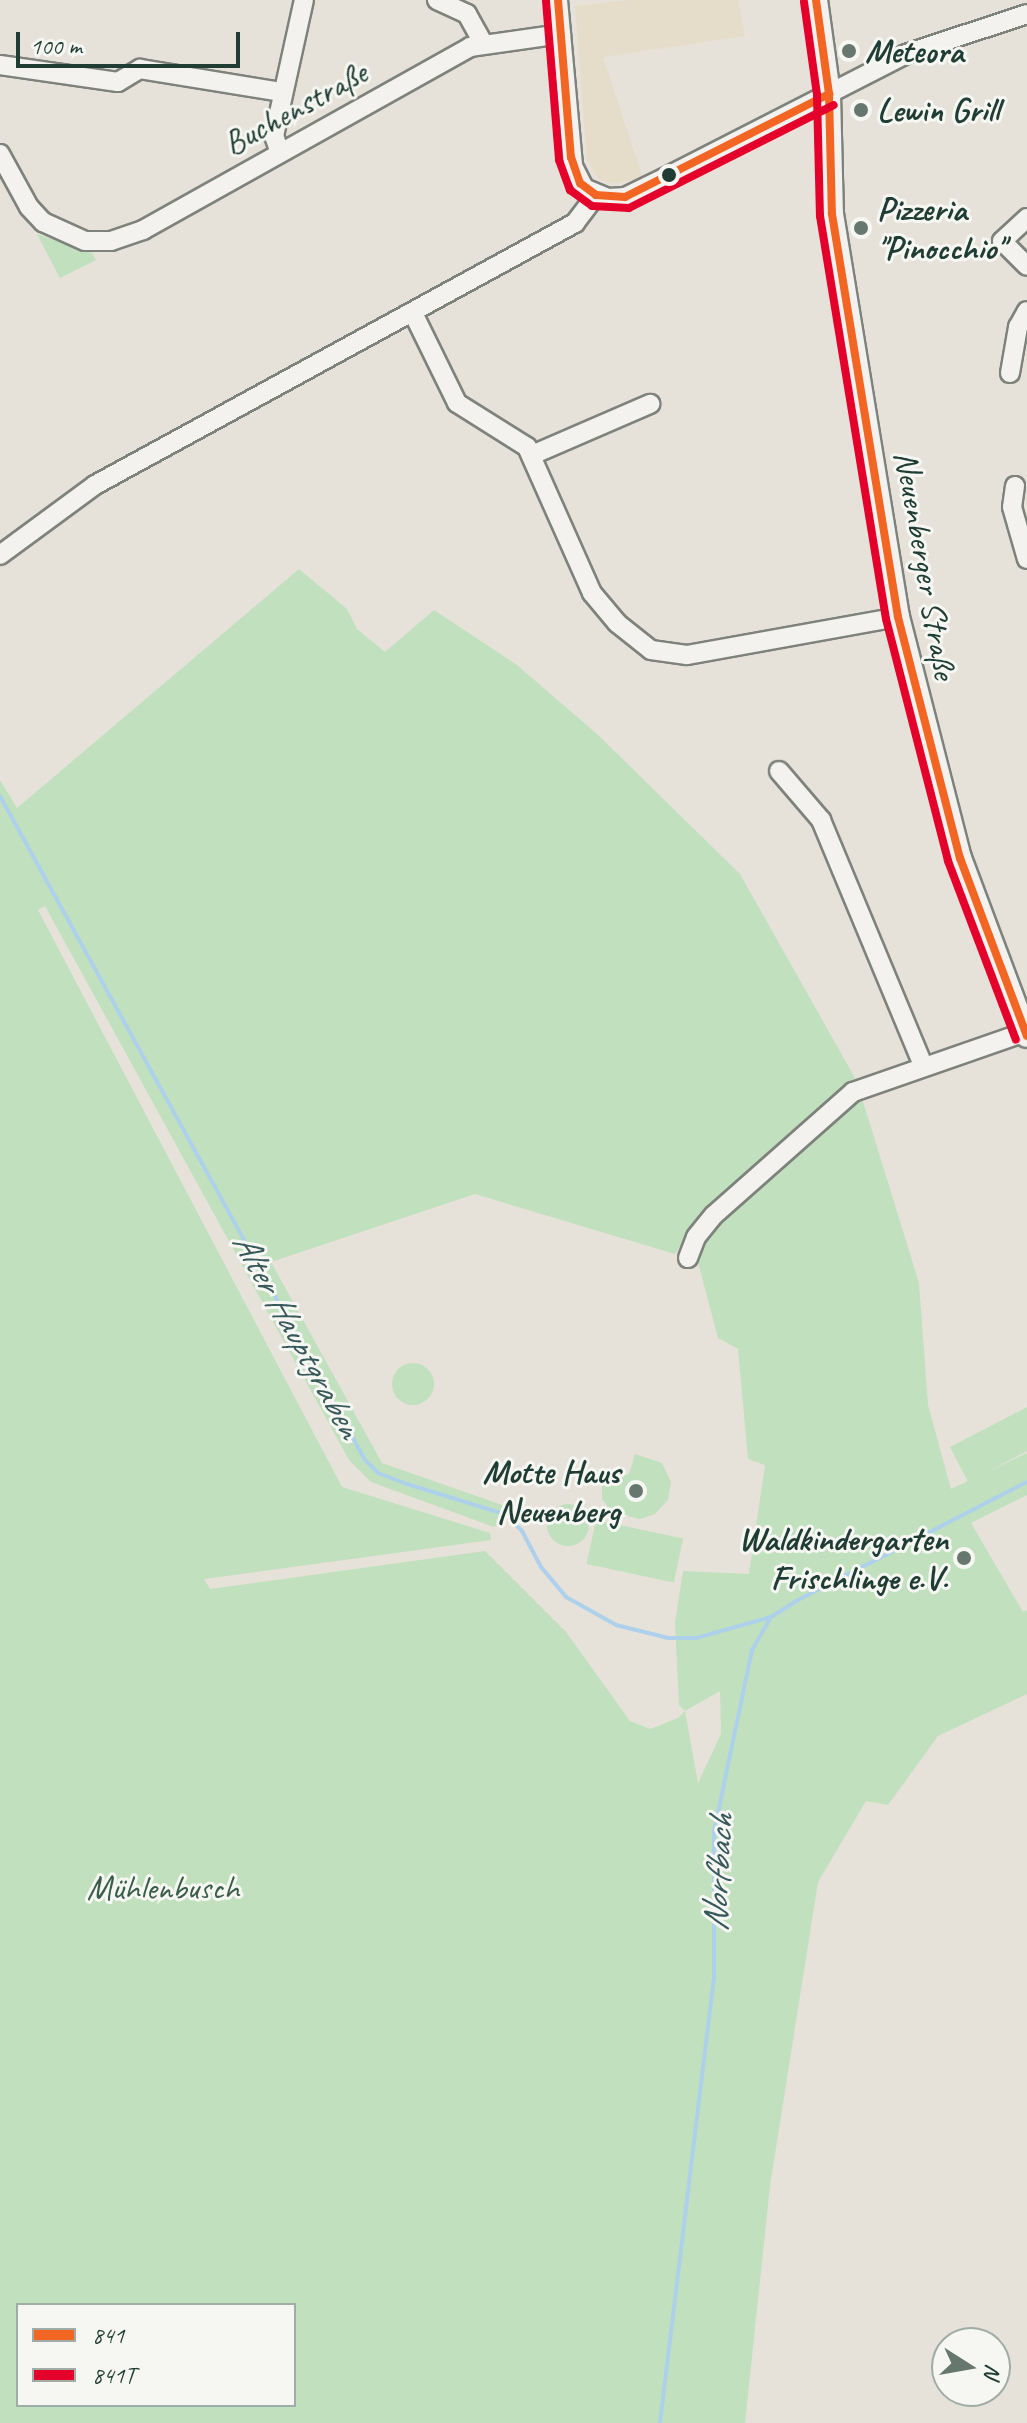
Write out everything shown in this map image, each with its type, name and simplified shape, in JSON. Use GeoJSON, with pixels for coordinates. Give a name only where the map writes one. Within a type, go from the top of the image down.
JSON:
{"type":"FeatureCollection","features":[{"type":"Feature","properties":{"kind":"street"},"geometry":{"type":"LineString","coordinates":[[280,153],[274,136],[304,0]]}},
{"type":"Feature","properties":{"kind":"street"},"geometry":{"type":"LineString","coordinates":[[437,0],[467,14],[483,43]]}},
{"type":"Feature","properties":{"kind":"street"},"geometry":{"type":"LineString","coordinates":[[558,0],[571,157],[580,183],[596,195],[625,197],[932,43],[1027,12],[1019,0]]}},
{"type":"Feature","properties":{"kind":"street","name":"Neuenberger Straße"},"geometry":{"type":"LineString","coordinates":[[688,1258],[696,1237],[714,1215],[853,1092],[923,1065],[1026,1034],[960,858],[898,617],[832,214],[829,94],[816,0]]}},
{"type":"Feature","properties":{"kind":"street","name":"Buchenstraße"},"geometry":{"type":"LineString","coordinates":[[0,154],[29,207],[63,233],[97,242],[132,235],[483,43],[561,34]]}},
{"type":"Feature","properties":{"kind":"street"},"geometry":{"type":"LineString","coordinates":[[0,65],[118,82],[140,69],[282,92]]}},
{"type":"Feature","properties":{"kind":"street"},"geometry":{"type":"LineString","coordinates":[[0,555],[95,485],[575,223],[596,195]]}},
{"type":"Feature","properties":{"kind":"street"},"geometry":{"type":"LineString","coordinates":[[1027,218],[1002,241],[1027,266]]}},
{"type":"Feature","properties":{"kind":"street"},"geometry":{"type":"LineString","coordinates":[[1010,373],[1018,327],[1027,311]]}},
{"type":"Feature","properties":{"kind":"street"},"geometry":{"type":"LineString","coordinates":[[413,313],[461,408],[513,435],[532,455],[592,593],[617,623],[657,653],[687,655],[898,617]]}},
{"type":"Feature","properties":{"kind":"street"},"geometry":{"type":"LineString","coordinates":[[532,455],[650,404]]}},
{"type":"Feature","properties":{"kind":"street"},"geometry":{"type":"LineString","coordinates":[[1015,486],[1012,507],[1027,559]]}},
{"type":"Feature","properties":{"kind":"street"},"geometry":{"type":"LineString","coordinates":[[779,771],[821,820],[923,1065]]}},
{"type":"Feature","properties":{"kind":"shaded area"},"geometry":{"type":"Polygon","coordinates":[[[629,0],[738,0],[745,36],[603,57],[643,178],[612,184],[598,179],[587,159],[575,6],[629,0]]]}},
{"type":"Feature","properties":{"kind":"green space"},"geometry":{"type":"Polygon","coordinates":[[[37,234],[92,253],[96,260],[60,278],[37,234]]]}},
{"type":"Feature","properties":{"kind":"green space","name":"Mühlenbusch"},"geometry":{"type":"Polygon","coordinates":[[[299,569],[347,609],[357,629],[385,652],[434,610],[517,665],[597,734],[740,874],[855,1078],[694,1224],[675,1254],[475,1194],[271,1262],[382,1463],[508,1507],[505,1520],[494,1527],[371,1482],[349,1460],[45,906],[38,910],[342,1487],[490,1533],[491,1540],[204,1579],[210,1589],[485,1551],[566,1632],[630,1721],[650,1729],[678,1718],[685,1711],[679,1705],[675,1622],[683,1571],[749,1574],[765,1465],[748,1459],[738,1349],[718,1338],[695,1251],[702,1237],[861,1095],[919,1283],[928,1405],[951,1489],[1027,1453],[1027,1495],[971,1523],[1023,1612],[1027,1610],[1027,1694],[938,1736],[888,1805],[866,1801],[818,1882],[770,2186],[745,2423],[0,2423],[0,780],[17,808],[299,569]],[[720,1691],[685,1711],[698,1783],[721,1734],[720,1691]]]}},
{"type":"Feature","properties":{"kind":"green space"},"geometry":{"type":"Polygon","coordinates":[[[413,1363],[428,1369],[434,1384],[428,1399],[413,1405],[398,1399],[392,1384],[398,1369],[413,1363]]]}},
{"type":"Feature","properties":{"kind":"green space"},"geometry":{"type":"Polygon","coordinates":[[[1027,1407],[1027,1451],[968,1482],[950,1447],[1027,1407]]]}},
{"type":"Feature","properties":{"kind":"green space","name":"Motte Haus Neuenberg"},"geometry":{"type":"Polygon","coordinates":[[[635,1454],[662,1463],[671,1482],[668,1500],[655,1514],[640,1519],[612,1512],[602,1499],[602,1482],[629,1474],[635,1454]]]}},
{"type":"Feature","properties":{"kind":"green space"},"geometry":{"type":"Polygon","coordinates":[[[568,1504],[583,1510],[589,1525],[583,1540],[568,1546],[553,1540],[547,1525],[553,1510],[568,1504]]]}},
{"type":"Feature","properties":{"kind":"green space"},"geometry":{"type":"Polygon","coordinates":[[[596,1520],[683,1539],[674,1583],[587,1564],[596,1520]]]}},
{"type":"Feature","properties":{"kind":"waterway","name":"Alter Hauptgraben"},"geometry":{"type":"LineString","coordinates":[[0,796],[365,1460],[378,1473],[504,1514],[522,1531],[541,1567],[566,1597],[616,1625],[668,1638],[696,1638],[771,1617]]}},
{"type":"Feature","properties":{"kind":"waterway","name":"Norfbach"},"geometry":{"type":"LineString","coordinates":[[660,2423],[714,1980],[714,1832],[752,1650],[771,1617],[798,1600],[1027,1482]]}},
{"type":"Feature","properties":{"kind":"transit line","name":"841"},"geometry":{"type":"LineString","coordinates":[[558,0],[571,157],[580,183],[596,195],[625,197],[829,94]]}},
{"type":"Feature","properties":{"kind":"transit line","name":"841"},"geometry":{"type":"LineString","coordinates":[[816,0],[829,94],[832,214],[898,617],[960,858],[1027,1036]]}},
{"type":"Feature","properties":{"kind":"transit line","name":"841T"},"geometry":{"type":"LineString","coordinates":[[546,1],[559,160],[570,190],[592,206],[629,208],[834,105]]}},
{"type":"Feature","properties":{"kind":"transit line","name":"841T"},"geometry":{"type":"LineString","coordinates":[[804,2],[817,95],[820,216],[886,619],[948,861],[1016,1040]]}},
{"type":"Feature","properties":{"kind":"place","name":"Meteora"},"geometry":{"type":"Point","coordinates":[849,51]}},
{"type":"Feature","properties":{"kind":"place","name":"Lewin Grill"},"geometry":{"type":"Point","coordinates":[861,110]}},
{"type":"Feature","properties":{"kind":"place","name":"Pizzeria \"Pinocchio\""},"geometry":{"type":"Point","coordinates":[861,228]}},
{"type":"Feature","properties":{"kind":"place","name":"Motte Haus Neuenberg"},"geometry":{"type":"Point","coordinates":[636,1491]}},
{"type":"Feature","properties":{"kind":"place","name":"Waldkindergarten Frischlinge e.V."},"geometry":{"type":"Point","coordinates":[964,1558]}}]}
